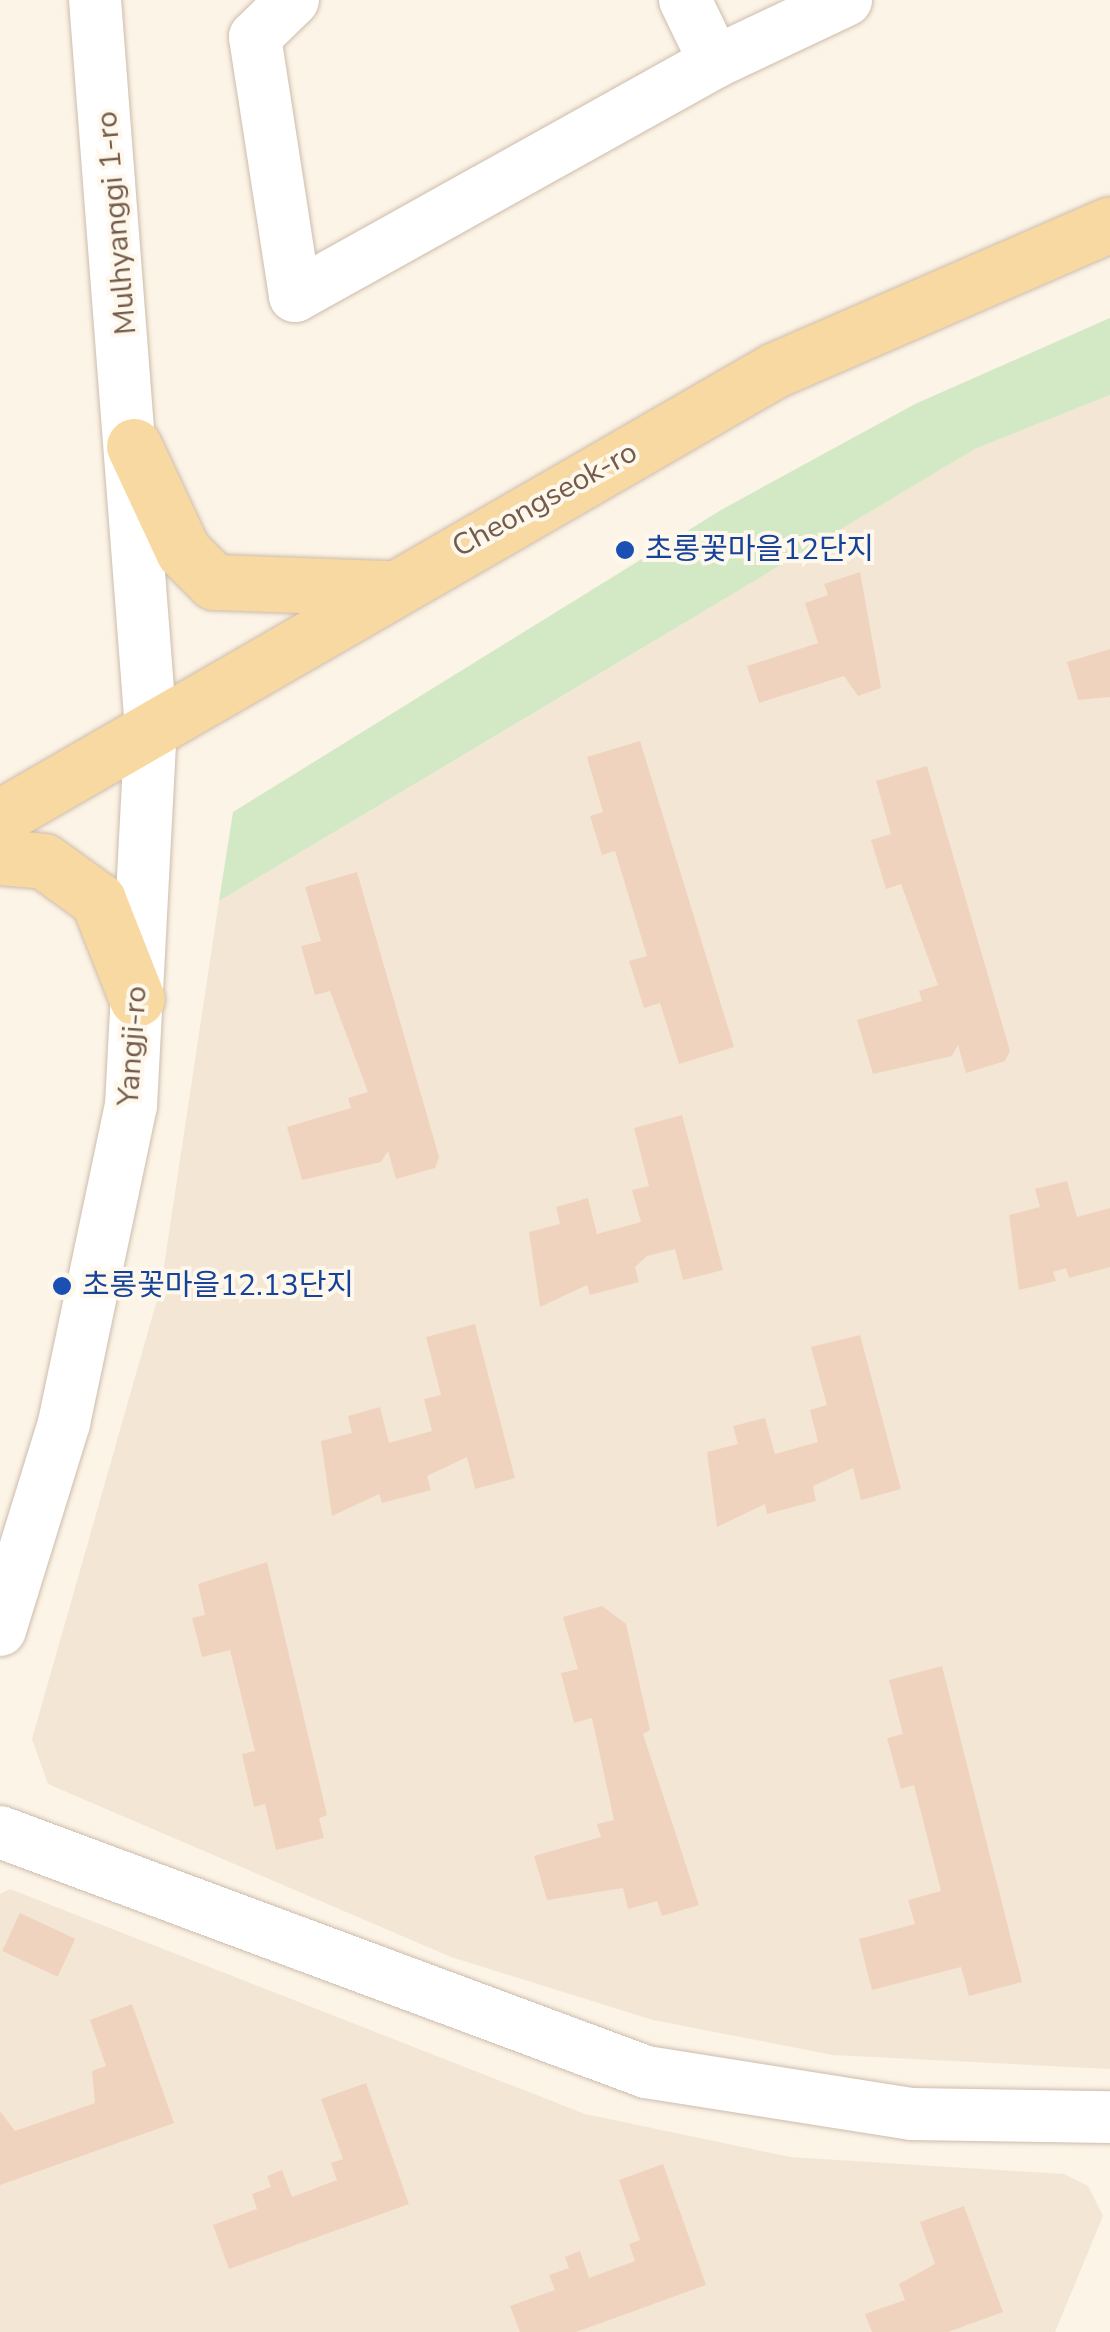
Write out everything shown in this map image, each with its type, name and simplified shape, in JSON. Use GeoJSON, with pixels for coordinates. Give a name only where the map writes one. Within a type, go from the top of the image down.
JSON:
{"type":"FeatureCollection","features":[{"type":"Feature","properties":{"kind":"main road","name":"Cheongseok-ro"},"geometry":{"type":"LineString","coordinates":[[0,817],[388,588],[775,370],[1110,224]]}},
{"type":"Feature","properties":{"kind":"main road"},"geometry":{"type":"LineString","coordinates":[[134,446],[184,551],[214,582],[388,588]]}},
{"type":"Feature","properties":{"kind":"main road"},"geometry":{"type":"LineString","coordinates":[[0,857],[44,861],[98,900],[137,999]]}},
{"type":"Feature","properties":{"kind":"street","name":"Mulhyanggi 1-ro"},"geometry":{"type":"LineString","coordinates":[[95,0],[134,446]]}},
{"type":"Feature","properties":{"kind":"street"},"geometry":{"type":"LineString","coordinates":[[293,0],[255,37],[296,296],[714,62],[846,0]]}},
{"type":"Feature","properties":{"kind":"street"},"geometry":{"type":"LineString","coordinates":[[686,0],[714,62]]}},
{"type":"Feature","properties":{"kind":"street","name":"Yangji-ro"},"geometry":{"type":"LineString","coordinates":[[0,1630],[64,1423],[131,1106],[151,729],[134,446]]}},
{"type":"Feature","properties":{"kind":"street"},"geometry":{"type":"LineString","coordinates":[[0,1832],[646,2072],[912,2114],[1110,2117]]}},
{"type":"Feature","properties":{"kind":"shaded area"},"geometry":{"type":"Polygon","coordinates":[[[1110,395],[1110,2069],[833,2055],[653,2020],[451,1957],[48,1784],[32,1739],[161,1286],[219,901],[975,449],[1110,395]]]}},
{"type":"Feature","properties":{"kind":"shaded area"},"geometry":{"type":"Polygon","coordinates":[[[10,1889],[585,2114],[790,2157],[1064,2174],[1088,2186],[1103,2216],[1055,2332],[0,2332],[0,1894],[10,1889]]]}},
{"type":"Feature","properties":{"kind":"green space"},"geometry":{"type":"Polygon","coordinates":[[[1110,318],[1110,395],[975,449],[219,901],[233,812],[721,510],[915,404],[1110,318]]]}},
{"type":"Feature","properties":{"kind":"building"},"geometry":{"type":"Polygon","coordinates":[[[860,572],[881,688],[858,696],[844,676],[759,703],[747,666],[818,643],[805,603],[828,595],[824,584],[860,572]]]}},
{"type":"Feature","properties":{"kind":"building"},"geometry":{"type":"Polygon","coordinates":[[[1110,649],[1110,697],[1078,700],[1067,662],[1110,649]]]}},
{"type":"Feature","properties":{"kind":"building"},"geometry":{"type":"Polygon","coordinates":[[[640,741],[734,1047],[679,1064],[660,1003],[644,1008],[629,961],[647,956],[615,851],[602,855],[590,816],[603,812],[587,757],[640,741]]]}},
{"type":"Feature","properties":{"kind":"building"},"geometry":{"type":"Polygon","coordinates":[[[927,766],[1010,1051],[1005,1061],[966,1073],[958,1045],[952,1056],[873,1074],[857,1020],[922,1001],[919,991],[938,985],[901,884],[886,889],[871,840],[891,834],[876,781],[927,766]]]}},
{"type":"Feature","properties":{"kind":"building"},"geometry":{"type":"Polygon","coordinates":[[[357,872],[439,1157],[435,1168],[396,1179],[388,1151],[381,1162],[302,1180],[287,1127],[351,1108],[348,1098],[368,1092],[330,991],[315,995],[301,946],[321,941],[305,887],[357,872]]]}},
{"type":"Feature","properties":{"kind":"building"},"geometry":{"type":"Polygon","coordinates":[[[682,1115],[723,1270],[683,1280],[675,1249],[647,1256],[635,1267],[639,1282],[590,1295],[587,1285],[540,1307],[529,1232],[560,1224],[556,1207],[588,1198],[597,1234],[641,1222],[632,1190],[649,1186],[634,1128],[682,1115]]]}},
{"type":"Feature","properties":{"kind":"building"},"geometry":{"type":"Polygon","coordinates":[[[1067,1181],[1077,1217],[1110,1208],[1110,1267],[1069,1278],[1066,1268],[1053,1272],[1056,1281],[1019,1290],[1009,1215],[1040,1207],[1035,1189],[1067,1181]]]}},
{"type":"Feature","properties":{"kind":"building"},"geometry":{"type":"Polygon","coordinates":[[[475,1324],[515,1478],[475,1489],[467,1457],[427,1476],[431,1490],[382,1503],[379,1494],[332,1516],[321,1441],[352,1433],[348,1416],[380,1407],[389,1443],[432,1431],[424,1399],[441,1395],[426,1337],[475,1324]]]}},
{"type":"Feature","properties":{"kind":"building"},"geometry":{"type":"Polygon","coordinates":[[[860,1335],[901,1489],[861,1500],[853,1468],[813,1486],[816,1501],[767,1514],[765,1504],[717,1527],[707,1452],[738,1444],[733,1426],[765,1418],[775,1454],[818,1442],[810,1410],[827,1405],[811,1347],[860,1335]]]}},
{"type":"Feature","properties":{"kind":"building"},"geometry":{"type":"Polygon","coordinates":[[[267,1562],[327,1815],[319,1818],[324,1838],[276,1850],[265,1804],[254,1807],[242,1754],[255,1751],[230,1650],[202,1657],[192,1618],[205,1615],[198,1584],[267,1562]]]}},
{"type":"Feature","properties":{"kind":"building"},"geometry":{"type":"Polygon","coordinates":[[[602,1606],[626,1624],[650,1730],[643,1734],[699,1905],[662,1916],[657,1901],[628,1909],[623,1888],[547,1900],[534,1856],[601,1837],[597,1824],[614,1820],[592,1718],[574,1723],[561,1673],[578,1669],[563,1617],[602,1606]]]}},
{"type":"Feature","properties":{"kind":"building"},"geometry":{"type":"Polygon","coordinates":[[[942,1666],[1022,1982],[969,1996],[961,1967],[872,1990],[859,1939],[915,1924],[908,1900],[941,1891],[914,1785],[901,1789],[887,1738],[903,1734],[889,1680],[942,1666]]]}},
{"type":"Feature","properties":{"kind":"building"},"geometry":{"type":"Polygon","coordinates":[[[20,1913],[75,1939],[58,1977],[2,1951],[20,1913]]]}},
{"type":"Feature","properties":{"kind":"building"},"geometry":{"type":"Polygon","coordinates":[[[132,2004],[174,2123],[0,2185],[0,2111],[15,2131],[95,2103],[92,2071],[106,2066],[90,2020],[132,2004]]]}},
{"type":"Feature","properties":{"kind":"building"},"geometry":{"type":"Polygon","coordinates":[[[366,2083],[409,2204],[229,2269],[213,2225],[257,2209],[252,2194],[271,2187],[267,2176],[282,2170],[292,2197],[337,2180],[331,2163],[343,2159],[321,2099],[366,2083]]]}},
{"type":"Feature","properties":{"kind":"building"},"geometry":{"type":"Polygon","coordinates":[[[663,2164],[706,2285],[576,2332],[520,2332],[510,2306],[555,2290],[549,2275],[569,2268],[565,2257],[580,2251],[589,2278],[635,2261],[629,2244],[640,2240],[619,2180],[663,2164]]]}},
{"type":"Feature","properties":{"kind":"building"},"geometry":{"type":"Polygon","coordinates":[[[964,2206],[1003,2312],[948,2332],[872,2332],[865,2314],[905,2300],[899,2284],[935,2264],[920,2222],[964,2206]]]}},
{"type":"Feature","properties":{"kind":"place","name":"초롱꽃마을12단지"},"geometry":{"type":"Point","coordinates":[625,550]}},
{"type":"Feature","properties":{"kind":"place","name":"초롱꽃마을12.13단지"},"geometry":{"type":"Point","coordinates":[62,1286]}}]}
